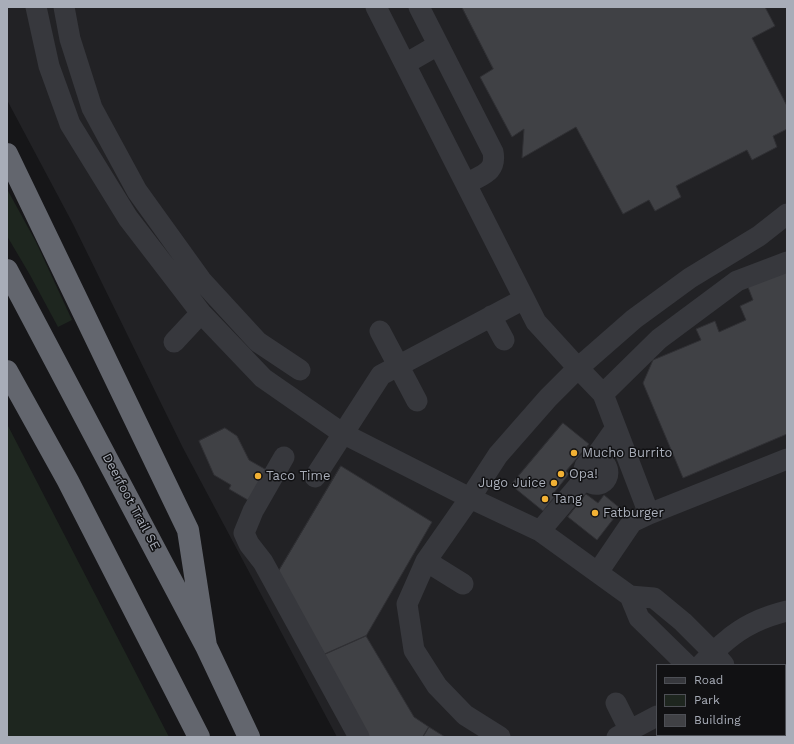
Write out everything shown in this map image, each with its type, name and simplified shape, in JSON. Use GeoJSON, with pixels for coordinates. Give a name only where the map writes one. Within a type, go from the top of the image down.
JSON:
{"type":"FeatureCollection","features":[{"type":"Feature","properties":{"kind":"highway"},"geometry":{"type":"LineString","coordinates":[[7,154],[188,530],[206,646]]}},
{"type":"Feature","properties":{"kind":"highway","name":"Deerfoot Trail SE"},"geometry":{"type":"LineString","coordinates":[[7,270],[206,646],[249,737]]}},
{"type":"Feature","properties":{"kind":"highway"},"geometry":{"type":"LineString","coordinates":[[7,371],[68,481],[199,737]]}},
{"type":"Feature","properties":{"kind":"street"},"geometry":{"type":"LineString","coordinates":[[36,7],[49,66],[70,124],[128,218],[201,313],[263,378],[342,433],[470,498],[540,531],[630,596],[639,618],[686,664]]}},
{"type":"Feature","properties":{"kind":"street"},"geometry":{"type":"LineString","coordinates":[[64,7],[69,36],[92,108],[136,191],[200,280],[258,342],[300,370]]}},
{"type":"Feature","properties":{"kind":"street"},"geometry":{"type":"LineString","coordinates":[[376,7],[536,322],[603,394],[649,514]]}},
{"type":"Feature","properties":{"kind":"street"},"geometry":{"type":"LineString","coordinates":[[419,7],[493,152],[495,161],[491,169],[466,184]]}},
{"type":"Feature","properties":{"kind":"street"},"geometry":{"type":"LineString","coordinates":[[405,64],[438,45]]}},
{"type":"Feature","properties":{"kind":"street"},"geometry":{"type":"LineString","coordinates":[[500,737],[460,710],[437,686],[414,650],[407,604],[426,561],[498,455],[548,398],[578,368],[634,319],[690,278],[759,236],[787,214]]}},
{"type":"Feature","properties":{"kind":"street"},"geometry":{"type":"LineString","coordinates":[[759,236],[787,233]]}},
{"type":"Feature","properties":{"kind":"street"},"geometry":{"type":"LineString","coordinates":[[603,394],[659,339],[737,282],[787,262]]}},
{"type":"Feature","properties":{"kind":"street"},"geometry":{"type":"LineString","coordinates":[[315,477],[342,433],[381,375],[524,299]]}},
{"type":"Feature","properties":{"kind":"street"},"geometry":{"type":"LineString","coordinates":[[174,342],[201,313]]}},
{"type":"Feature","properties":{"kind":"street"},"geometry":{"type":"LineString","coordinates":[[491,316],[504,340]]}},
{"type":"Feature","properties":{"kind":"street"},"geometry":{"type":"LineString","coordinates":[[380,331],[417,401]]}},
{"type":"Feature","properties":{"kind":"street"},"geometry":{"type":"LineString","coordinates":[[540,531],[588,469],[616,428]]}},
{"type":"Feature","properties":{"kind":"street"},"geometry":{"type":"LineString","coordinates":[[284,457],[253,511],[244,533],[249,544],[263,562],[359,737]]}},
{"type":"Feature","properties":{"kind":"street"},"geometry":{"type":"LineString","coordinates":[[598,572],[632,522],[787,459]]}},
{"type":"Feature","properties":{"kind":"street"},"geometry":{"type":"LineString","coordinates":[[588,469],[599,460],[606,464],[608,472],[605,480],[640,488]]}},
{"type":"Feature","properties":{"kind":"street"},"geometry":{"type":"LineString","coordinates":[[426,561],[463,584]]}},
{"type":"Feature","properties":{"kind":"street"},"geometry":{"type":"LineString","coordinates":[[630,596],[654,598],[683,622],[713,661],[726,640],[743,628],[787,611]]}},
{"type":"Feature","properties":{"kind":"street"},"geometry":{"type":"LineString","coordinates":[[616,703],[624,734],[656,717]]}},
{"type":"Feature","properties":{"kind":"shaded area"},"geometry":{"type":"Polygon","coordinates":[[[7,7],[787,7],[787,737],[337,737],[183,448],[73,224],[7,100],[7,7]]]}},
{"type":"Feature","properties":{"kind":"green space"},"geometry":{"type":"Polygon","coordinates":[[[7,189],[36,242],[72,320],[58,327],[7,236],[7,189]]]}},
{"type":"Feature","properties":{"kind":"green space"},"geometry":{"type":"Polygon","coordinates":[[[7,424],[169,737],[7,737],[7,424]]]}},
{"type":"Feature","properties":{"kind":"building"},"geometry":{"type":"Polygon","coordinates":[[[462,7],[765,7],[775,26],[752,38],[787,106],[787,129],[773,136],[777,147],[752,160],[747,150],[676,186],[681,197],[655,211],[649,200],[623,214],[576,127],[522,158],[524,129],[512,137],[480,77],[493,69],[462,7]]]}},
{"type":"Feature","properties":{"kind":"building"},"geometry":{"type":"Polygon","coordinates":[[[787,264],[787,434],[683,478],[643,383],[653,360],[701,340],[696,329],[715,321],[719,332],[746,320],[740,306],[753,300],[746,282],[787,264]]]}},
{"type":"Feature","properties":{"kind":"building"},"geometry":{"type":"Polygon","coordinates":[[[563,423],[589,444],[566,471],[569,474],[553,494],[555,496],[543,511],[511,485],[563,423]]]}},
{"type":"Feature","properties":{"kind":"building"},"geometry":{"type":"Polygon","coordinates":[[[225,428],[237,436],[249,460],[270,472],[253,503],[229,489],[231,485],[214,475],[199,441],[225,428]]]}},
{"type":"Feature","properties":{"kind":"building"},"geometry":{"type":"Polygon","coordinates":[[[341,466],[432,522],[366,636],[321,656],[277,574],[341,466]]]}},
{"type":"Feature","properties":{"kind":"building","name":"Fatburger"},"geometry":{"type":"Polygon","coordinates":[[[586,494],[598,503],[604,495],[621,509],[597,540],[568,517],[586,494]]]}},
{"type":"Feature","properties":{"kind":"building"},"geometry":{"type":"Polygon","coordinates":[[[366,636],[414,717],[429,727],[423,737],[367,737],[321,656],[366,636]]]}},
{"type":"Feature","properties":{"kind":"building"},"geometry":{"type":"Polygon","coordinates":[[[429,727],[445,737],[423,737],[429,727]]]}},
{"type":"Feature","properties":{"kind":"building"},"geometry":{"type":"Polygon","coordinates":[[[720,736],[721,737],[677,737],[720,736]]]}},
{"type":"Feature","properties":{"kind":"place","name":"Mucho Burrito"},"geometry":{"type":"Point","coordinates":[574,453]}},
{"type":"Feature","properties":{"kind":"place","name":"Opa!"},"geometry":{"type":"Point","coordinates":[561,474]}},
{"type":"Feature","properties":{"kind":"place","name":"Taco Time"},"geometry":{"type":"Point","coordinates":[258,476]}},
{"type":"Feature","properties":{"kind":"place","name":"Jugo Juice"},"geometry":{"type":"Point","coordinates":[554,483]}},
{"type":"Feature","properties":{"kind":"place","name":"Tang"},"geometry":{"type":"Point","coordinates":[545,499]}},
{"type":"Feature","properties":{"kind":"place","name":"Fatburger"},"geometry":{"type":"Point","coordinates":[595,513]}}]}
